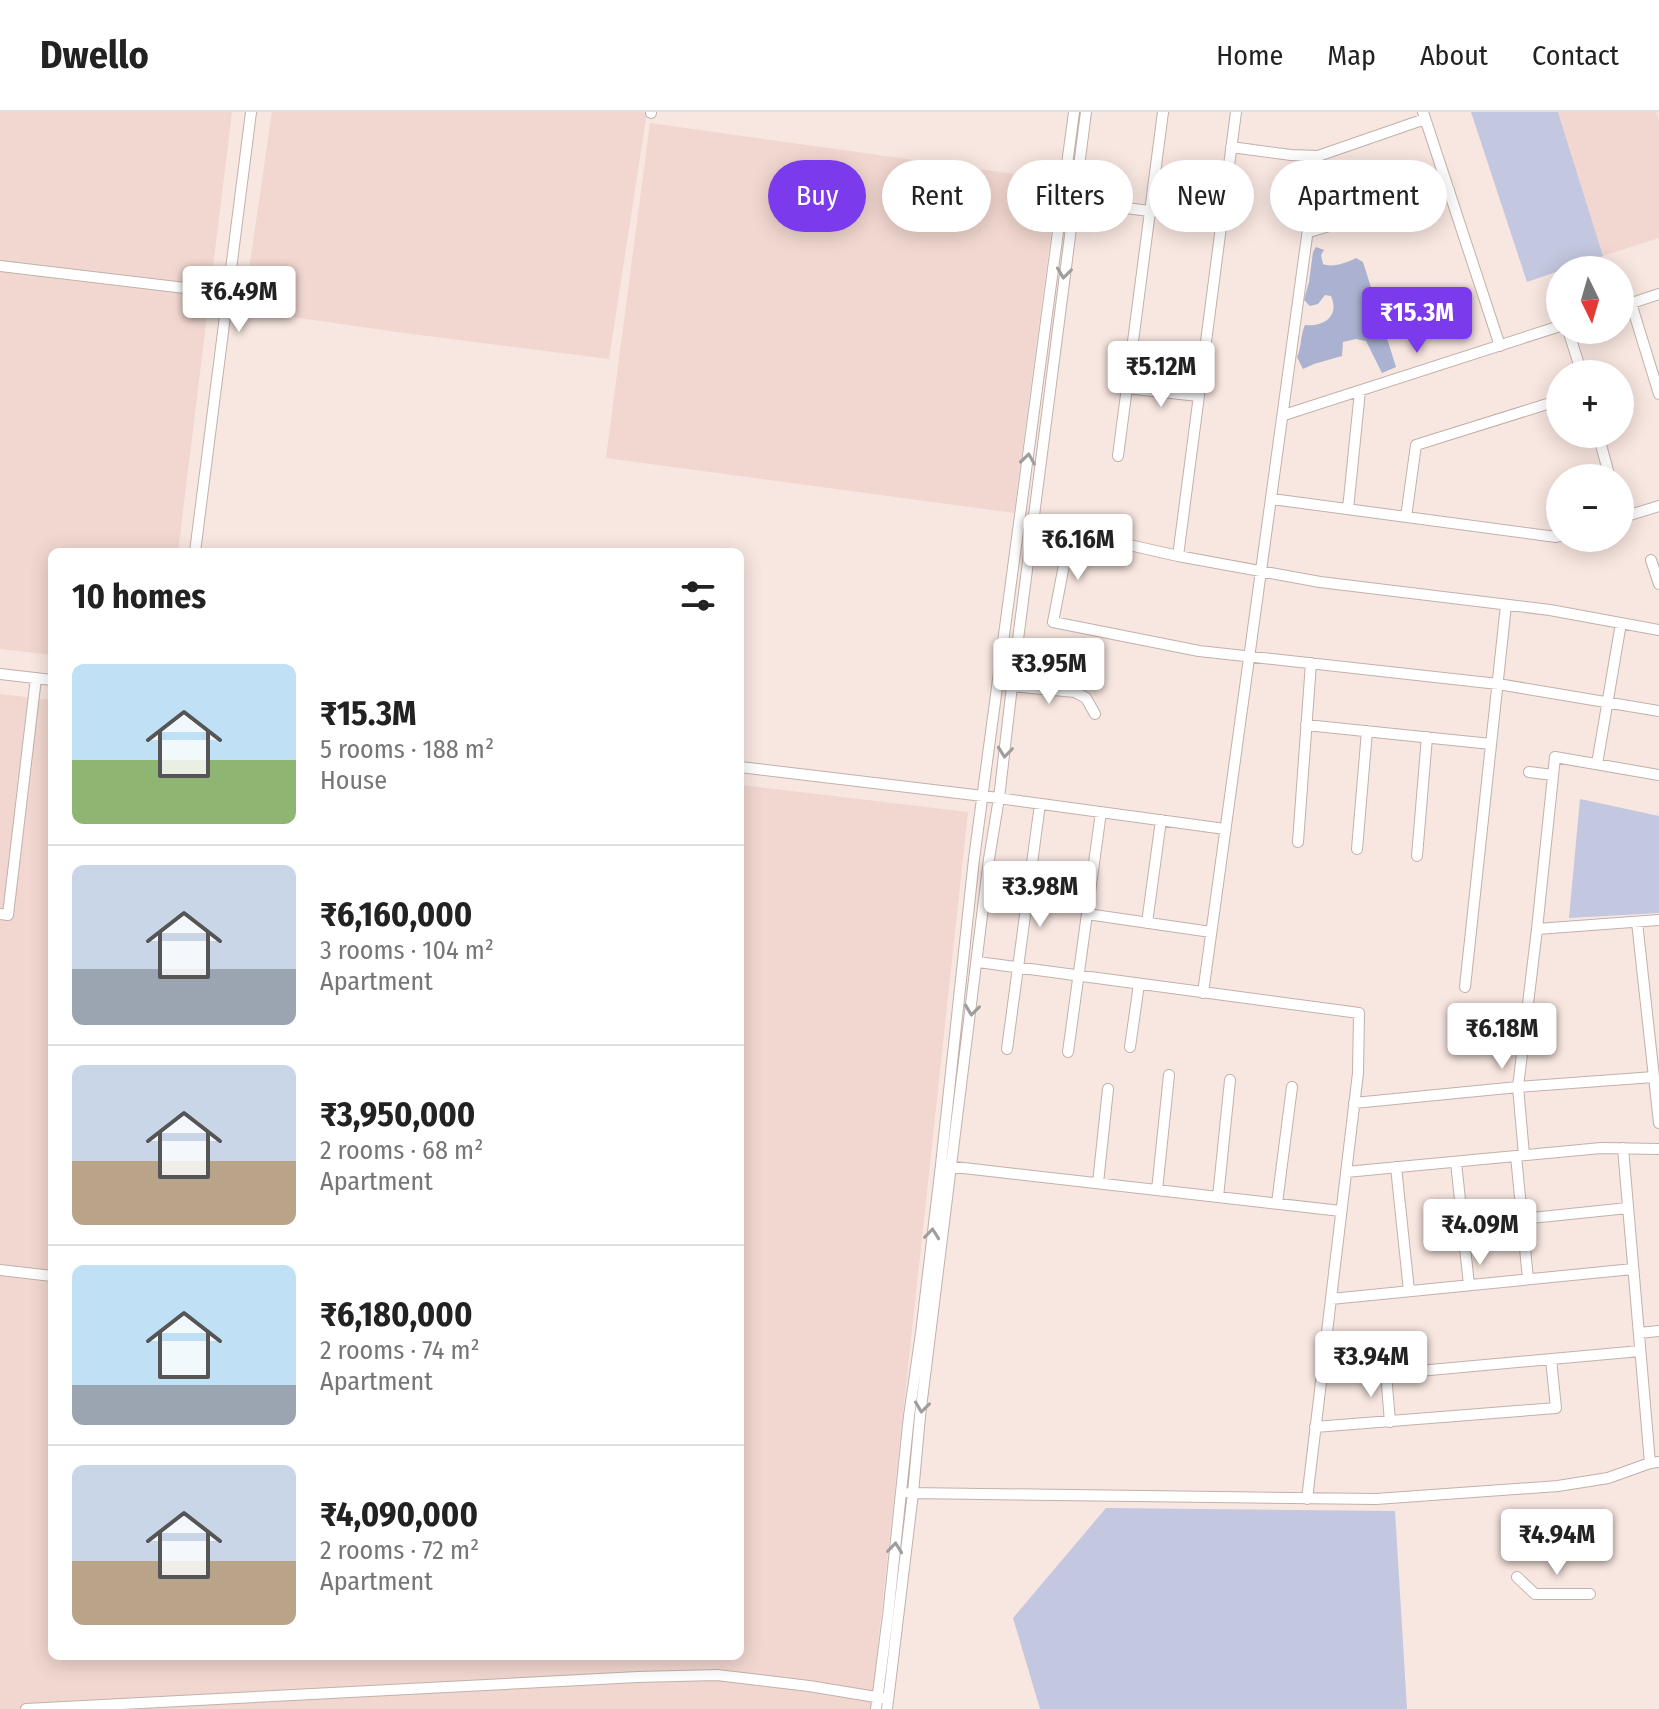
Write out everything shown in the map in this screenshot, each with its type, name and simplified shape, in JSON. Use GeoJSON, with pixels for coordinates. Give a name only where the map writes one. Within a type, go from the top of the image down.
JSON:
{"type":"FeatureCollection","features":[{"type":"Feature","properties":{"kind":"street"},"geometry":{"type":"LineString","coordinates":[[195,548],[251,112]]}},
{"type":"Feature","properties":{"kind":"street"},"geometry":{"type":"LineString","coordinates":[[882,1704],[913,1493],[974,865],[1074,112]]}},
{"type":"Feature","properties":{"kind":"street"},"geometry":{"type":"LineString","coordinates":[[1079,160],[1086,112]]}},
{"type":"Feature","properties":{"kind":"street"},"geometry":{"type":"LineString","coordinates":[[1156,160],[1163,112]]}},
{"type":"Feature","properties":{"kind":"street"},"geometry":{"type":"LineString","coordinates":[[1229,160],[1236,112]]}},
{"type":"Feature","properties":{"kind":"street"},"geometry":{"type":"LineString","coordinates":[[1231,147],[1318,156],[1424,115],[1500,346]]}},
{"type":"Feature","properties":{"kind":"street"},"geometry":{"type":"LineString","coordinates":[[1318,156],[1318,160]]}},
{"type":"Feature","properties":{"kind":"street"},"geometry":{"type":"LineString","coordinates":[[1118,456],[1149,211],[1133,209]]}},
{"type":"Feature","properties":{"kind":"street"},"geometry":{"type":"LineString","coordinates":[[946,1166],[978,962],[1069,232]]}},
{"type":"Feature","properties":{"kind":"street"},"geometry":{"type":"LineString","coordinates":[[1178,556],[1220,232]]}},
{"type":"Feature","properties":{"kind":"street"},"geometry":{"type":"LineString","coordinates":[[1203,993],[1309,232]]}},
{"type":"Feature","properties":{"kind":"street"},"geometry":{"type":"LineString","coordinates":[[0,266],[227,293]]}},
{"type":"Feature","properties":{"kind":"street"},"geometry":{"type":"LineString","coordinates":[[1634,302],[1659,294]]}},
{"type":"Feature","properties":{"kind":"street"},"geometry":{"type":"LineString","coordinates":[[1634,327],[1659,394]]}},
{"type":"Feature","properties":{"kind":"street"},"geometry":{"type":"LineString","coordinates":[[1284,415],[1546,331]]}},
{"type":"Feature","properties":{"kind":"street"},"geometry":{"type":"LineString","coordinates":[[1126,388],[1198,396]]}},
{"type":"Feature","properties":{"kind":"street"},"geometry":{"type":"LineString","coordinates":[[1348,509],[1360,391]]}},
{"type":"Feature","properties":{"kind":"street"},"geometry":{"type":"LineString","coordinates":[[1406,517],[1416,445],[1546,404]]}},
{"type":"Feature","properties":{"kind":"street"},"geometry":{"type":"LineString","coordinates":[[1272,499],[1546,536]]}},
{"type":"Feature","properties":{"kind":"street"},"geometry":{"type":"LineString","coordinates":[[1634,514],[1659,506]]}},
{"type":"Feature","properties":{"kind":"street"},"geometry":{"type":"LineString","coordinates":[[1019,529],[1070,534],[1334,584],[1550,610],[1659,630]]}},
{"type":"Feature","properties":{"kind":"street"},"geometry":{"type":"LineString","coordinates":[[1070,534],[1053,622],[1199,651],[1498,684],[1659,711]]}},
{"type":"Feature","properties":{"kind":"street"},"geometry":{"type":"LineString","coordinates":[[1651,560],[1658,578]]}},
{"type":"Feature","properties":{"kind":"street"},"geometry":{"type":"LineString","coordinates":[[1465,987],[1506,605]]}},
{"type":"Feature","properties":{"kind":"street"},"geometry":{"type":"LineString","coordinates":[[1597,764],[1621,623]]}},
{"type":"Feature","properties":{"kind":"street"},"geometry":{"type":"LineString","coordinates":[[1298,842],[1311,663]]}},
{"type":"Feature","properties":{"kind":"street"},"geometry":{"type":"LineString","coordinates":[[0,674],[48,680]]}},
{"type":"Feature","properties":{"kind":"street"},"geometry":{"type":"LineString","coordinates":[[0,914],[8,915],[36,678]]}},
{"type":"Feature","properties":{"kind":"street"},"geometry":{"type":"LineString","coordinates":[[1012,686],[1075,692],[1086,698],[1095,714]]}},
{"type":"Feature","properties":{"kind":"street"},"geometry":{"type":"LineString","coordinates":[[1306,725],[1491,744]]}},
{"type":"Feature","properties":{"kind":"street"},"geometry":{"type":"LineString","coordinates":[[1357,849],[1367,731]]}},
{"type":"Feature","properties":{"kind":"street"},"geometry":{"type":"LineString","coordinates":[[1417,856],[1427,737]]}},
{"type":"Feature","properties":{"kind":"street"},"geometry":{"type":"LineString","coordinates":[[1528,1279],[1522,1219],[1518,1087],[1555,757],[1659,775]]}},
{"type":"Feature","properties":{"kind":"street"},"geometry":{"type":"LineString","coordinates":[[744,767],[1225,829]]}},
{"type":"Feature","properties":{"kind":"street"},"geometry":{"type":"LineString","coordinates":[[1529,772],[1553,775]]}},
{"type":"Feature","properties":{"kind":"street"},"geometry":{"type":"LineString","coordinates":[[1007,1049],[1040,804]]}},
{"type":"Feature","properties":{"kind":"street"},"geometry":{"type":"LineString","coordinates":[[1068,1052],[1101,812]]}},
{"type":"Feature","properties":{"kind":"street"},"geometry":{"type":"LineString","coordinates":[[1147,923],[1161,820]]}},
{"type":"Feature","properties":{"kind":"street"},"geometry":{"type":"LineString","coordinates":[[1087,914],[1211,932]]}},
{"type":"Feature","properties":{"kind":"street"},"geometry":{"type":"LineString","coordinates":[[1537,929],[1659,920]]}},
{"type":"Feature","properties":{"kind":"street"},"geometry":{"type":"LineString","coordinates":[[1637,922],[1659,1123]]}},
{"type":"Feature","properties":{"kind":"street"},"geometry":{"type":"LineString","coordinates":[[978,962],[1359,1013],[1358,1073],[1307,1499]]}},
{"type":"Feature","properties":{"kind":"street"},"geometry":{"type":"LineString","coordinates":[[1130,1047],[1139,984]]}},
{"type":"Feature","properties":{"kind":"street"},"geometry":{"type":"LineString","coordinates":[[1157,1190],[1169,1075]]}},
{"type":"Feature","properties":{"kind":"street"},"geometry":{"type":"LineString","coordinates":[[1354,1103],[1654,1077]]}},
{"type":"Feature","properties":{"kind":"street"},"geometry":{"type":"LineString","coordinates":[[1218,1197],[1230,1080]]}},
{"type":"Feature","properties":{"kind":"street"},"geometry":{"type":"LineString","coordinates":[[1277,1203],[1292,1087]]}},
{"type":"Feature","properties":{"kind":"street"},"geometry":{"type":"LineString","coordinates":[[1098,1183],[1108,1089]]}},
{"type":"Feature","properties":{"kind":"street"},"geometry":{"type":"LineString","coordinates":[[1346,1172],[1601,1148],[1659,1149]]}},
{"type":"Feature","properties":{"kind":"street"},"geometry":{"type":"LineString","coordinates":[[900,1493],[1376,1499],[1558,1486],[1608,1478],[1654,1463],[1640,1351],[1623,1148]]}},
{"type":"Feature","properties":{"kind":"street"},"geometry":{"type":"LineString","coordinates":[[1456,1162],[1469,1285]]}},
{"type":"Feature","properties":{"kind":"street"},"geometry":{"type":"LineString","coordinates":[[946,1166],[1341,1211]]}},
{"type":"Feature","properties":{"kind":"street"},"geometry":{"type":"LineString","coordinates":[[1396,1167],[1409,1291]]}},
{"type":"Feature","properties":{"kind":"street"},"geometry":{"type":"LineString","coordinates":[[1522,1219],[1628,1208]]}},
{"type":"Feature","properties":{"kind":"street"},"geometry":{"type":"LineString","coordinates":[[882,1704],[909,1416],[935,1261]]}},
{"type":"Feature","properties":{"kind":"street"},"geometry":{"type":"LineString","coordinates":[[1331,1299],[1633,1269]]}},
{"type":"Feature","properties":{"kind":"street"},"geometry":{"type":"LineString","coordinates":[[0,1270],[48,1276]]}},
{"type":"Feature","properties":{"kind":"street"},"geometry":{"type":"LineString","coordinates":[[1639,1333],[1659,1331]]}},
{"type":"Feature","properties":{"kind":"street"},"geometry":{"type":"LineString","coordinates":[[1390,1422],[1386,1374],[1640,1351]]}},
{"type":"Feature","properties":{"kind":"street"},"geometry":{"type":"LineString","coordinates":[[1315,1427],[1556,1408],[1551,1359]]}},
{"type":"Feature","properties":{"kind":"street"},"geometry":{"type":"LineString","coordinates":[[1517,1577],[1535,1594],[1590,1594]]}},
{"type":"Feature","properties":{"kind":"street"},"geometry":{"type":"LineString","coordinates":[[26,1709],[625,1677],[717,1675],[809,1686],[882,1704]]}},
{"type":"Feature","properties":{"kind":"shaded area"},"geometry":{"type":"Polygon","coordinates":[[[0,112],[232,112],[178,548],[48,548],[48,655],[0,649],[0,112]]]}},
{"type":"Feature","properties":{"kind":"shaded area"},"geometry":{"type":"Polygon","coordinates":[[[272,112],[647,112],[609,359],[243,310],[272,112]]]}},
{"type":"Feature","properties":{"kind":"shaded area"},"geometry":{"type":"Polygon","coordinates":[[[1471,112],[1558,112],[1603,256],[1546,256],[1546,276],[1527,282],[1471,112]]]}},
{"type":"Feature","properties":{"kind":"shaded area"},"geometry":{"type":"Polygon","coordinates":[[[1558,112],[1656,112],[1659,120],[1659,238],[1603,256],[1558,112]]]}},
{"type":"Feature","properties":{"kind":"shaded area"},"geometry":{"type":"Polygon","coordinates":[[[650,123],[915,160],[882,160],[882,232],[991,232],[991,171],[1007,173],[1007,232],[1051,232],[1014,513],[606,458],[650,123]]]}},
{"type":"Feature","properties":{"kind":"shaded area"},"geometry":{"type":"Polygon","coordinates":[[[1316,247],[1324,250],[1321,255],[1323,264],[1335,265],[1356,258],[1363,262],[1396,367],[1382,373],[1366,341],[1356,339],[1343,342],[1342,356],[1303,369],[1297,357],[1305,325],[1324,322],[1333,309],[1331,296],[1325,295],[1318,304],[1310,306],[1304,300],[1316,247]]]}},
{"type":"Feature","properties":{"kind":"shaded area"},"geometry":{"type":"Polygon","coordinates":[[[0,694],[48,700],[48,1660],[744,1660],[744,785],[968,812],[871,1709],[0,1709],[0,694]]]}},
{"type":"Feature","properties":{"kind":"shaded area"},"geometry":{"type":"Polygon","coordinates":[[[1580,799],[1659,816],[1659,913],[1569,918],[1580,799]]]}},
{"type":"Feature","properties":{"kind":"shaded area"},"geometry":{"type":"Polygon","coordinates":[[[1106,1508],[1395,1511],[1407,1709],[1040,1709],[1013,1618],[1106,1508]]]}}]}
